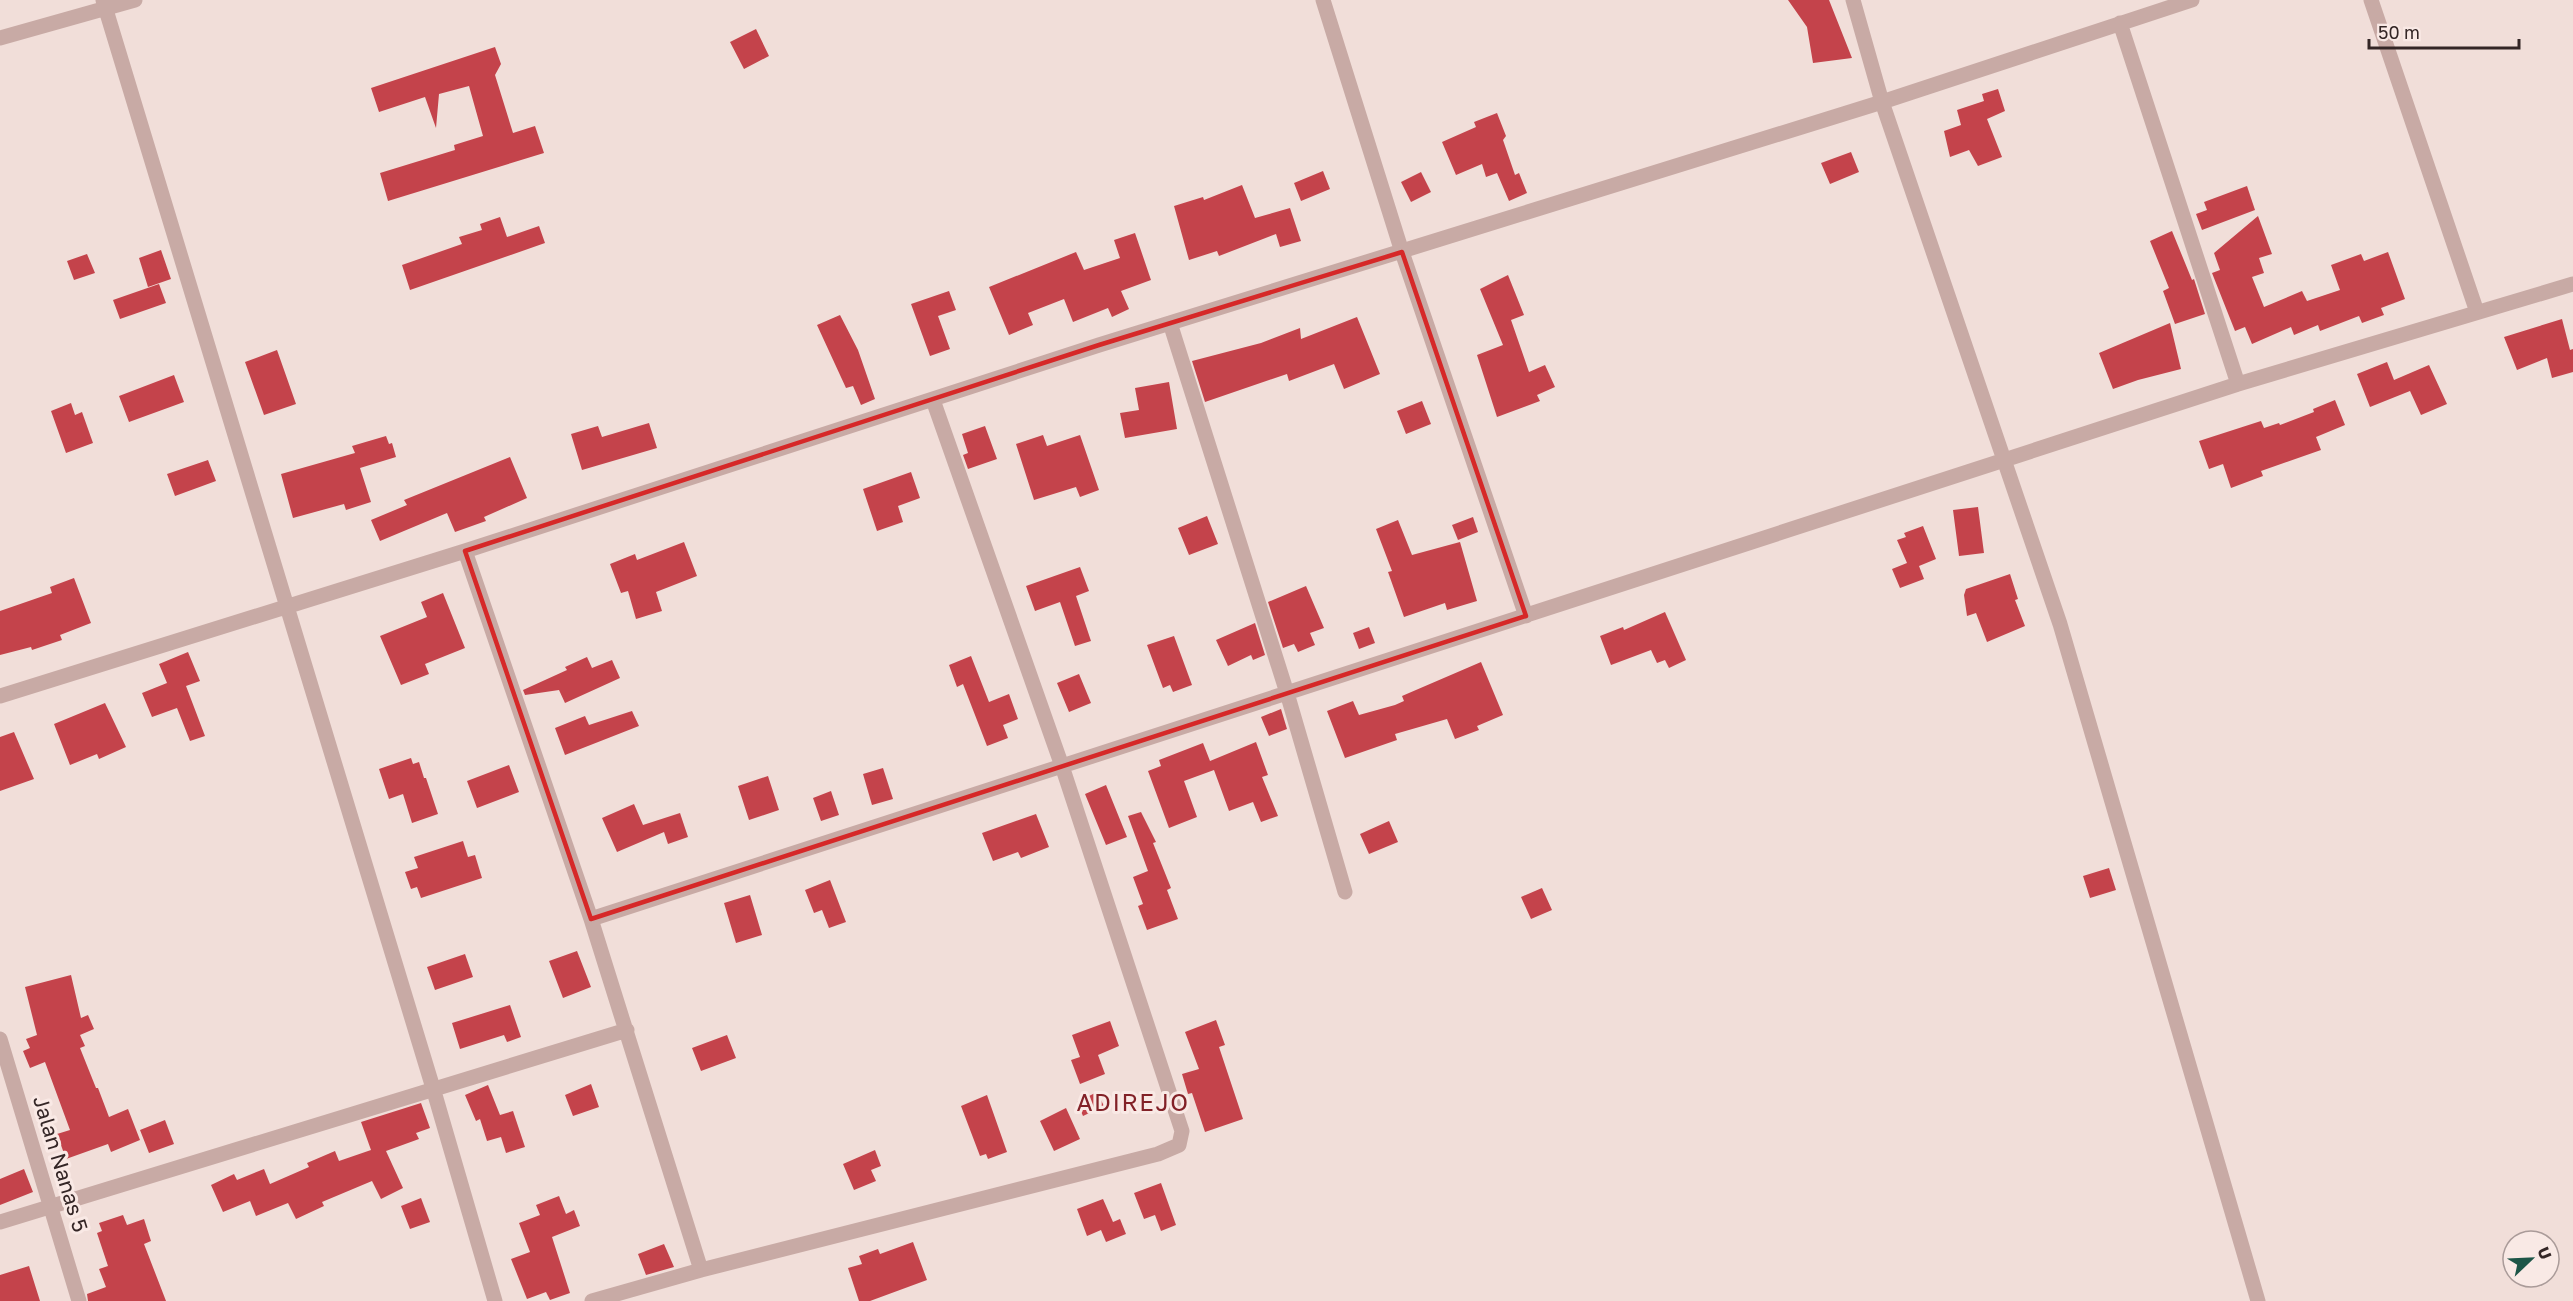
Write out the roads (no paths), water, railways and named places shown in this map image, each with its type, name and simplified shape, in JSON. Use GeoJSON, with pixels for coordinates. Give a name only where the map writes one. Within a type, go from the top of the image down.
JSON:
{"type":"FeatureCollection","features":[{"type":"Feature","properties":{"kind":"street"},"geometry":{"type":"LineString","coordinates":[[0,38],[104,3],[135,0]]}},
{"type":"Feature","properties":{"kind":"street"},"geometry":{"type":"LineString","coordinates":[[1323,0],[1402,252],[1526,616]]}},
{"type":"Feature","properties":{"kind":"street"},"geometry":{"type":"LineString","coordinates":[[1853,0],[1882,102],[2060,624],[2258,1301]]}},
{"type":"Feature","properties":{"kind":"street"},"geometry":{"type":"LineString","coordinates":[[0,696],[288,608],[1170,323],[1882,102],[2192,0]]}},
{"type":"Feature","properties":{"kind":"street"},"geometry":{"type":"LineString","coordinates":[[2371,0],[2477,312]]}},
{"type":"Feature","properties":{"kind":"street"},"geometry":{"type":"LineString","coordinates":[[104,3],[433,1088],[495,1301]]}},
{"type":"Feature","properties":{"kind":"street"},"geometry":{"type":"LineString","coordinates":[[2120,23],[2238,384]]}},
{"type":"Feature","properties":{"kind":"street"},"geometry":{"type":"LineString","coordinates":[[591,919],[2238,384],[2573,284]]}},
{"type":"Feature","properties":{"kind":"street"},"geometry":{"type":"LineString","coordinates":[[1170,323],[1287,693],[1344,892]]}},
{"type":"Feature","properties":{"kind":"street"},"geometry":{"type":"LineString","coordinates":[[592,1301],[701,1270],[1158,1154],[1179,1145],[1182,1131],[1062,766],[933,400]]}},
{"type":"Feature","properties":{"kind":"street"},"geometry":{"type":"LineString","coordinates":[[465,551],[591,919],[701,1270]]}},
{"type":"Feature","properties":{"kind":"street"},"geometry":{"type":"LineString","coordinates":[[0,1222],[627,1030]]}},
{"type":"Feature","properties":{"kind":"street","name":"Jalan Nanas 5"},"geometry":{"type":"LineString","coordinates":[[0,1039],[79,1301]]}},
{"type":"Feature","properties":{"kind":"district","name":"ADIREJO"},"geometry":{"type":"Point","coordinates":[1133,1103]}}]}
